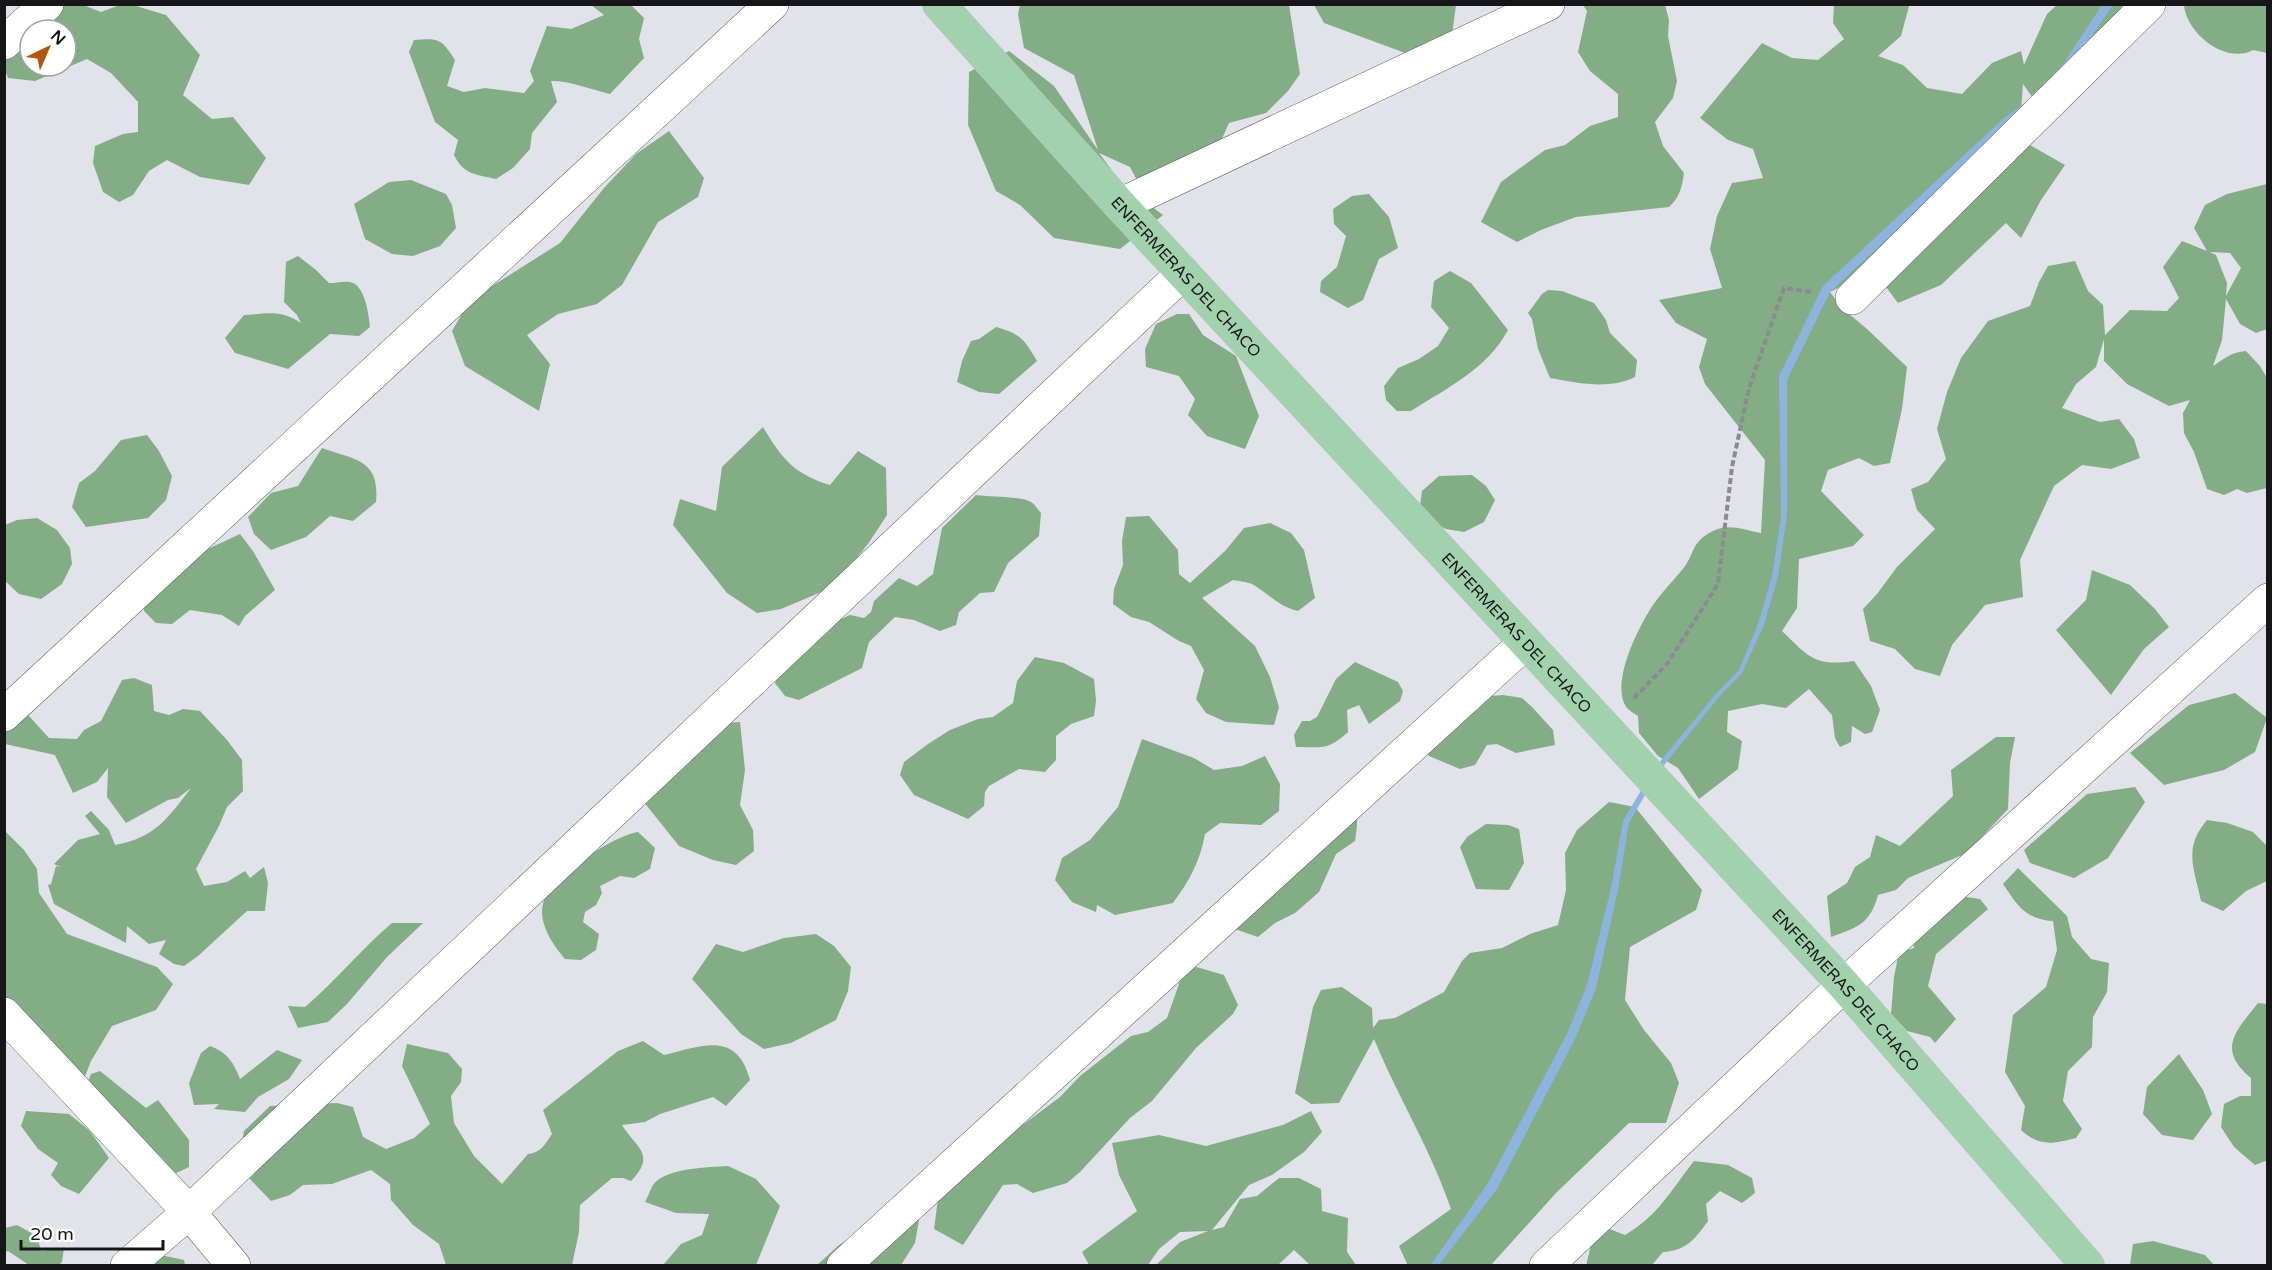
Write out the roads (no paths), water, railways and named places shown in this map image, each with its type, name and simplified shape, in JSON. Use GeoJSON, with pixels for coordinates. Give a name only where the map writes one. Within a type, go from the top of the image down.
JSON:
{"type":"FeatureCollection","features":[{"type":"Feature","properties":{"kind":"main road","name":"ENFERMERAS DEL CHACO"},"geometry":{"type":"LineString","coordinates":[[939,4],[1120,205],[1844,985],[2088,1266]]}},
{"type":"Feature","properties":{"kind":"street"},"geometry":{"type":"LineString","coordinates":[[4,43],[47,4]]}},
{"type":"Feature","properties":{"kind":"street"},"geometry":{"type":"LineString","coordinates":[[4,715],[772,4]]}},
{"type":"Feature","properties":{"kind":"street"},"geometry":{"type":"LineString","coordinates":[[1120,205],[1548,4]]}},
{"type":"Feature","properties":{"kind":"street"},"geometry":{"type":"LineString","coordinates":[[1852,298],[2149,4]]}},
{"type":"Feature","properties":{"kind":"street"},"geometry":{"type":"LineString","coordinates":[[127,1266],[189,1212],[1183,273]]}},
{"type":"Feature","properties":{"kind":"street"},"geometry":{"type":"LineString","coordinates":[[1546,1266],[1844,985],[2268,600]]}},
{"type":"Feature","properties":{"kind":"street"},"geometry":{"type":"LineString","coordinates":[[843,1266],[1525,643]]}},
{"type":"Feature","properties":{"kind":"street"},"geometry":{"type":"LineString","coordinates":[[4,1014],[189,1212],[234,1266]]}},
{"type":"Feature","properties":{"kind":"water"},"geometry":{"type":"Polygon","coordinates":[[[2102,5],[2113,5],[2066,73],[1830,292],[1787,380],[1787,515],[1778,577],[1764,625],[1742,673],[1719,697],[1657,774],[1629,823],[1618,890],[1596,988],[1576,1037],[1497,1189],[1439,1265],[1430,1266],[1488,1183],[1567,1034],[1587,985],[1611,888],[1623,821],[1653,770],[1715,695],[1739,670],[1758,624],[1772,576],[1781,518],[1779,376],[1823,286],[2004,118],[2033,97],[2059,70],[2102,5]]]}}]}
